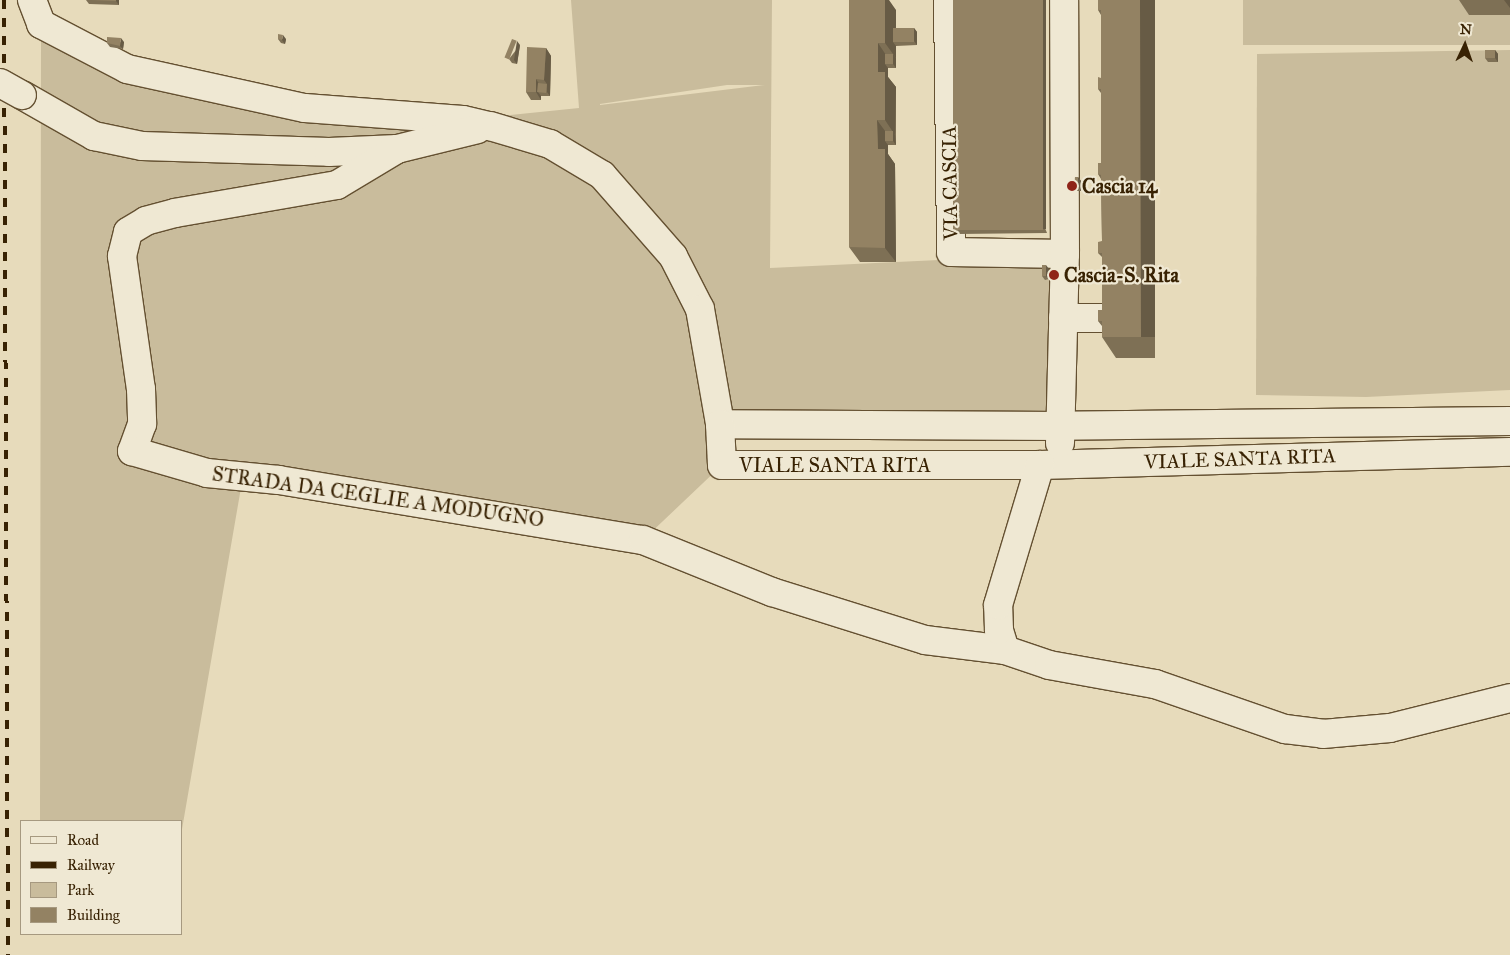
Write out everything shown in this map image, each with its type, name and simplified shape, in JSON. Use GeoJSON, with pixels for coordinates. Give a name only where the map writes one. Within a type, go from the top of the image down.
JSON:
{"type":"FeatureCollection","features":[{"type":"Feature","properties":{"kind":"street"},"geometry":{"type":"LineString","coordinates":[[32,0],[41,24],[127,69],[305,108],[462,120],[490,126],[550,144],[602,175],[673,256],[700,310],[720,424]]}},
{"type":"Feature","properties":{"kind":"street","name":"VIA CASCIA"},"geometry":{"type":"LineString","coordinates":[[948,0],[951,252],[1065,254]]}},
{"type":"Feature","properties":{"kind":"street"},"geometry":{"type":"LineString","coordinates":[[1005,650],[999,630],[998,605],[1050,465],[1060,426],[1065,254],[1064,0]]}},
{"type":"Feature","properties":{"kind":"street"},"geometry":{"type":"LineString","coordinates":[[11,89],[94,136],[142,146],[329,152],[397,149],[490,126]]}},
{"type":"Feature","properties":{"kind":"street","name":"STRADA DA CEGLIE A MODUGNO"},"geometry":{"type":"LineString","coordinates":[[397,149],[337,185],[175,213],[146,221],[128,232],[122,256],[141,389],[142,424],[132,451],[207,473],[279,480],[643,540],[772,592],[908,635],[1005,650],[1049,665],[1155,684],[1285,728],[1323,734],[1390,728],[1510,698]]}},
{"type":"Feature","properties":{"kind":"street"},"geometry":{"type":"LineString","coordinates":[[1063,318],[1106,318]]}},
{"type":"Feature","properties":{"kind":"street","name":"VIALE SANTA RITA"},"geometry":{"type":"LineString","coordinates":[[1510,421],[1060,426],[720,424],[722,465],[1050,465],[1406,453],[1510,452]]}},
{"type":"Feature","properties":{"kind":"street"},"geometry":{"type":"LineString","coordinates":[[1406,422],[1406,453]]}},
{"type":"Feature","properties":{"kind":"green space"},"geometry":{"type":"Polygon","coordinates":[[[571,0],[772,0],[770,268],[1065,254],[1060,426],[720,424],[722,465],[643,540],[243,476],[182,829],[182,820],[40,820],[41,24],[127,69],[463,120],[579,108],[571,0]],[[727,85],[600,105],[765,85],[727,85]]]}},
{"type":"Feature","properties":{"kind":"green space"},"geometry":{"type":"Polygon","coordinates":[[[1243,0],[1510,0],[1510,45],[1243,45],[1243,0]]]}},
{"type":"Feature","properties":{"kind":"green space"},"geometry":{"type":"Polygon","coordinates":[[[1510,50],[1510,390],[1366,397],[1256,395],[1257,54],[1510,50]]]}},
{"type":"Feature","properties":{"kind":"building"},"geometry":{"type":"Polygon","coordinates":[[[849,0],[885,0],[885,43],[878,43],[878,72],[885,72],[885,120],[877,120],[878,149],[885,149],[885,248],[849,247],[849,0]]]}},
{"type":"Feature","properties":{"kind":"building"},"geometry":{"type":"Polygon","coordinates":[[[953,0],[1043,0],[1043,230],[953,230],[953,0]]]}},
{"type":"Feature","properties":{"kind":"building"},"geometry":{"type":"Polygon","coordinates":[[[1098,0],[1140,0],[1141,337],[1102,337],[1102,321],[1098,321],[1098,310],[1102,310],[1102,253],[1098,253],[1098,242],[1102,241],[1101,175],[1098,174],[1098,163],[1101,163],[1101,89],[1098,89],[1098,77],[1101,78],[1101,10],[1098,10],[1098,0]]]}},
{"type":"Feature","properties":{"kind":"building"},"geometry":{"type":"Polygon","coordinates":[[[893,28],[914,28],[914,42],[893,42],[893,28]]]}},
{"type":"Feature","properties":{"kind":"building"},"geometry":{"type":"Polygon","coordinates":[[[278,34],[283,35],[282,40],[278,39],[278,34]]]}},
{"type":"Feature","properties":{"kind":"building"},"geometry":{"type":"Polygon","coordinates":[[[107,37],[121,38],[120,46],[107,43],[107,37]]]}},
{"type":"Feature","properties":{"kind":"building"},"geometry":{"type":"Polygon","coordinates":[[[512,39],[517,41],[509,59],[505,58],[512,39]]]}},
{"type":"Feature","properties":{"kind":"building"},"geometry":{"type":"Polygon","coordinates":[[[527,47],[546,48],[544,80],[536,79],[536,92],[526,92],[527,47]]]}},
{"type":"Feature","properties":{"kind":"building"},"geometry":{"type":"Polygon","coordinates":[[[1485,50],[1495,50],[1495,58],[1485,58],[1485,50]]]}},
{"type":"Feature","properties":{"kind":"building"},"geometry":{"type":"Polygon","coordinates":[[[885,54],[893,54],[893,64],[885,64],[885,54]]]}},
{"type":"Feature","properties":{"kind":"building"},"geometry":{"type":"Polygon","coordinates":[[[538,83],[547,84],[546,93],[537,92],[538,83]]]}},
{"type":"Feature","properties":{"kind":"building"},"geometry":{"type":"Polygon","coordinates":[[[885,131],[893,131],[893,141],[885,141],[885,131]]]}},
{"type":"Feature","properties":{"kind":"building"},"geometry":{"type":"Polygon","coordinates":[[[1075,177],[1078,177],[1078,187],[1074,187],[1075,177]]]}},
{"type":"Feature","properties":{"kind":"building"},"geometry":{"type":"Polygon","coordinates":[[[1042,265],[1046,265],[1046,276],[1042,276],[1042,265]]]}},
{"type":"Feature","properties":{"kind":"railway"},"geometry":{"type":"LineString","coordinates":[[4,0],[8,955]]}},
{"type":"Feature","properties":{"kind":"place","name":"Cascia 14"},"geometry":{"type":"Point","coordinates":[1072,186]}},
{"type":"Feature","properties":{"kind":"place","name":"Cascia-S. Rita"},"geometry":{"type":"Point","coordinates":[1054,275]}}]}
